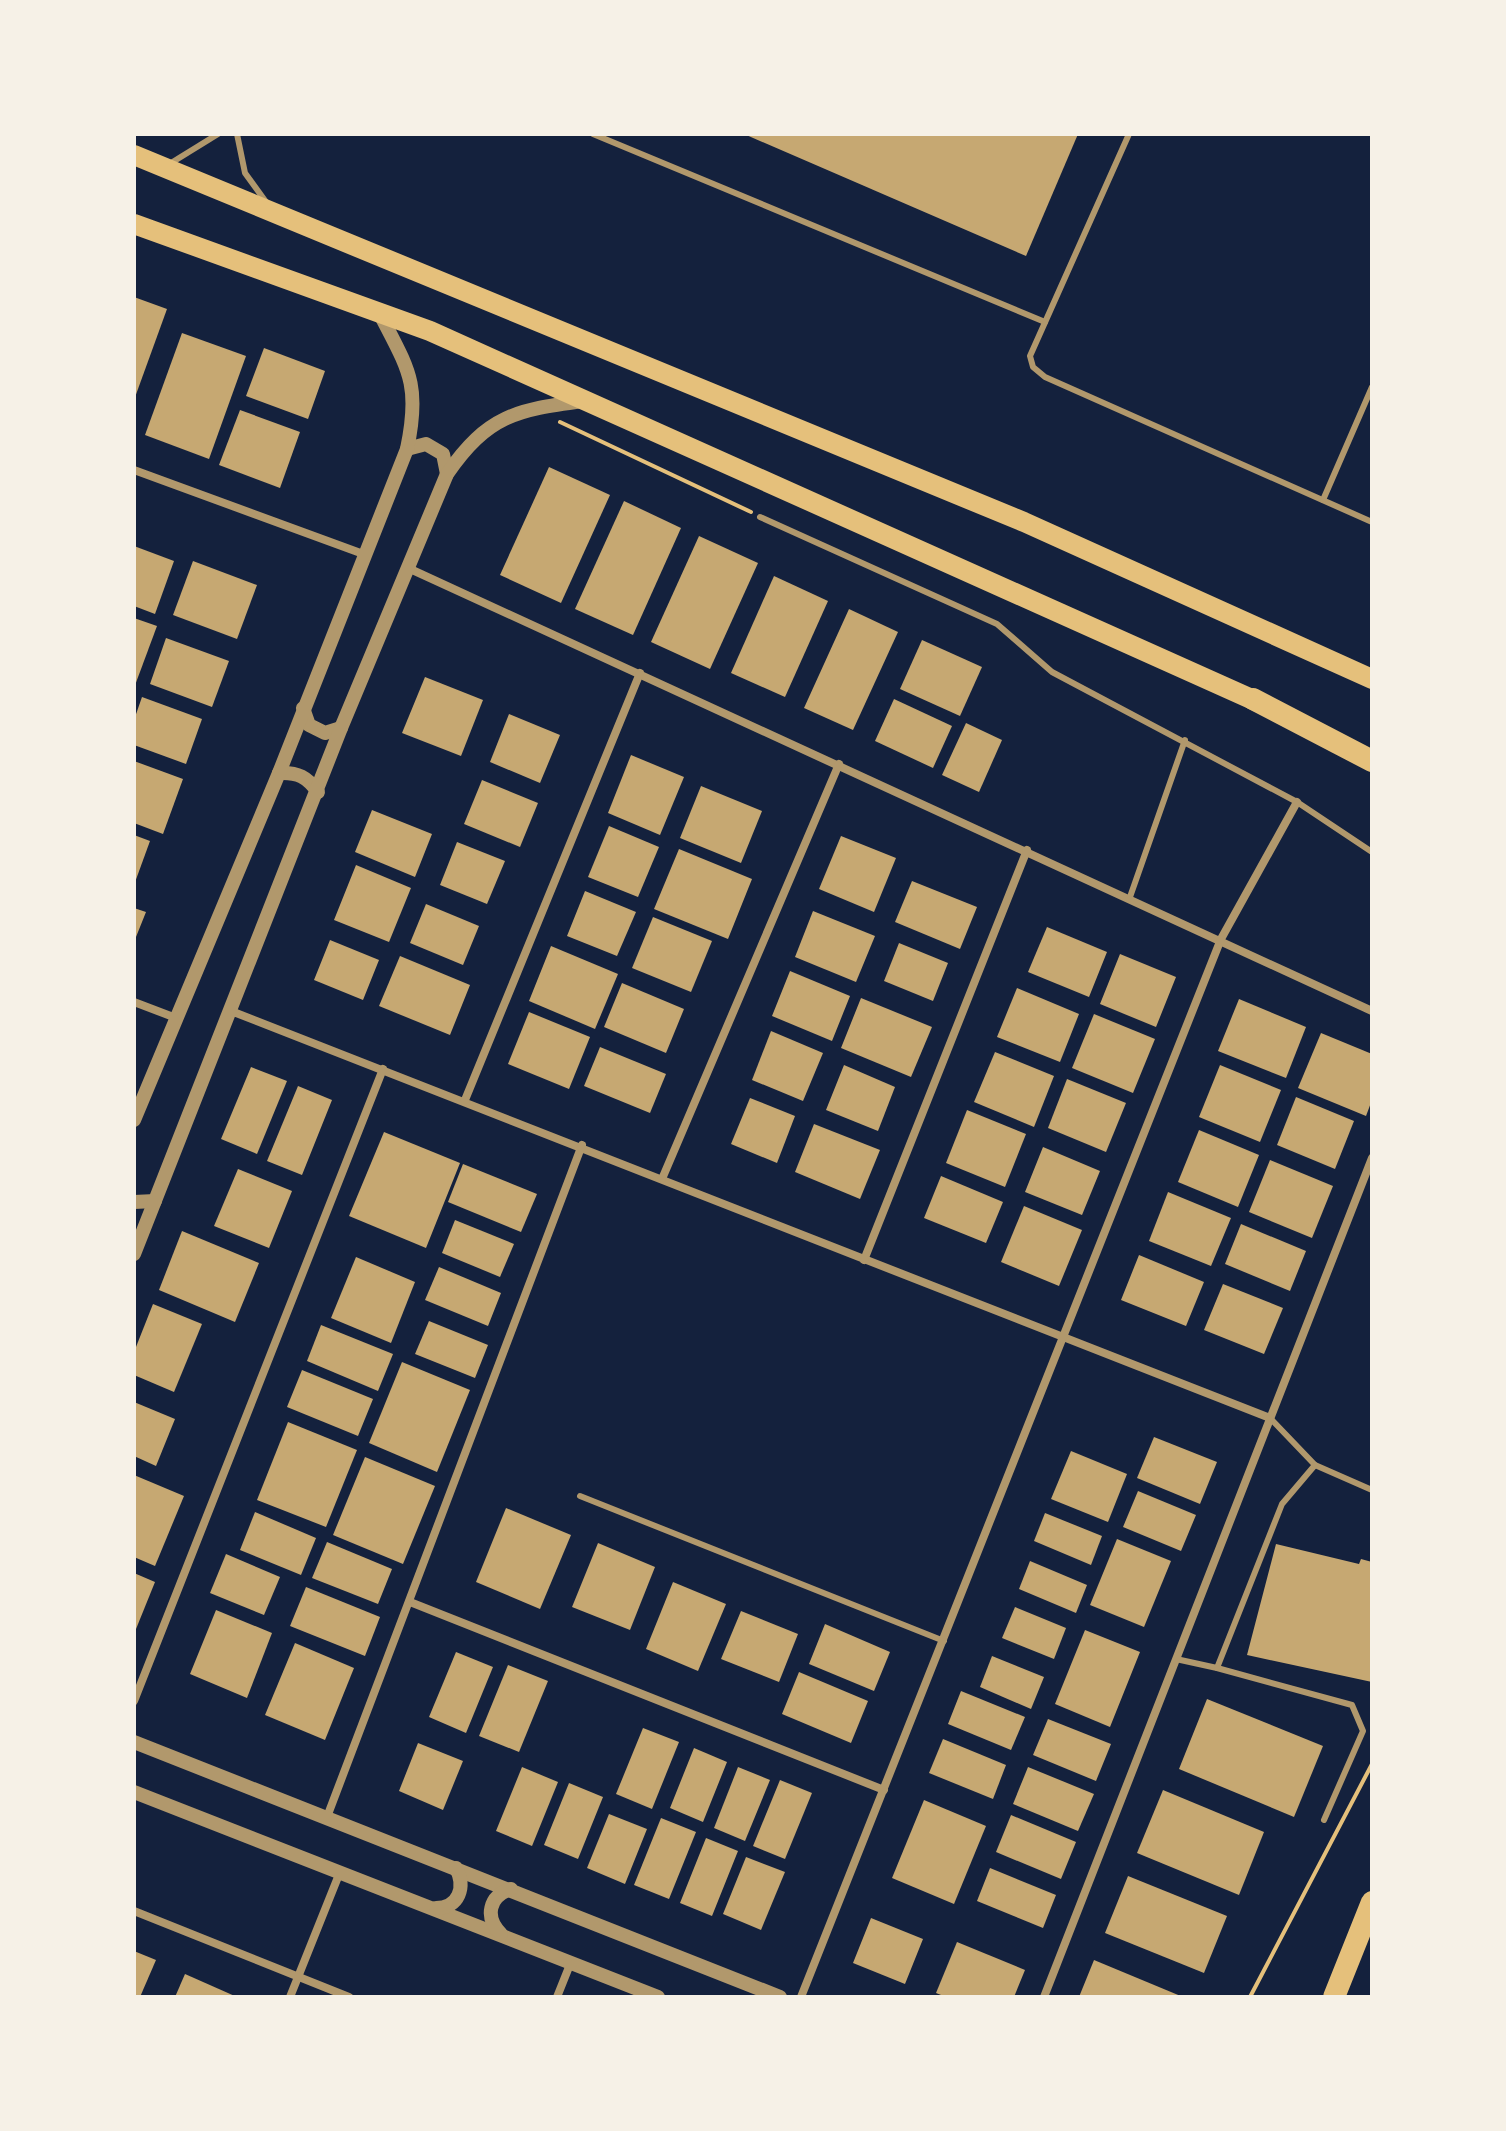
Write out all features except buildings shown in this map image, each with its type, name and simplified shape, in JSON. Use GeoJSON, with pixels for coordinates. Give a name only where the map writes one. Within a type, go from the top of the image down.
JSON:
{"type":"FeatureCollection","features":[{"type":"Feature","properties":{"kind":"highway"},"geometry":{"type":"LineString","coordinates":[[1253,699],[1372,761]]}},
{"type":"Feature","properties":{"kind":"highway"},"geometry":{"type":"LineString","coordinates":[[1335,1997],[1372,1902]]}},
{"type":"Feature","properties":{"kind":"highway"},"geometry":{"type":"LineString","coordinates":[[1335,1997],[1372,1935]]}},
{"type":"Feature","properties":{"kind":"main road"},"geometry":{"type":"LineString","coordinates":[[134,155],[1024,522],[1372,679]]}},
{"type":"Feature","properties":{"kind":"main road"},"geometry":{"type":"LineString","coordinates":[[134,224],[379,312],[585,400],[1372,752]]}},
{"type":"Feature","properties":{"kind":"street"},"geometry":{"type":"LineString","coordinates":[[134,1120],[279,773],[407,449],[415,408],[408,370],[379,312]]}},
{"type":"Feature","properties":{"kind":"street"},"geometry":{"type":"LineString","coordinates":[[134,1254],[341,728],[447,474],[465,448],[494,422],[530,408],[585,400]]}},
{"type":"Feature","properties":{"kind":"street"},"geometry":{"type":"LineString","coordinates":[[407,449],[426,444],[443,454],[447,474]]}},
{"type":"Feature","properties":{"kind":"street"},"geometry":{"type":"LineString","coordinates":[[134,470],[366,555]]}},
{"type":"Feature","properties":{"kind":"street"},"geometry":{"type":"LineString","coordinates":[[408,568],[1130,897],[1372,1011]]}},
{"type":"Feature","properties":{"kind":"street"},"geometry":{"type":"LineString","coordinates":[[465,1100],[640,673]]}},
{"type":"Feature","properties":{"kind":"street"},"geometry":{"type":"LineString","coordinates":[[303,708],[309,725],[325,733],[341,728]]}},
{"type":"Feature","properties":{"kind":"street"},"geometry":{"type":"LineString","coordinates":[[662,1179],[839,764]]}},
{"type":"Feature","properties":{"kind":"street"},"geometry":{"type":"LineString","coordinates":[[279,773],[295,772],[308,779],[318,792]]}},
{"type":"Feature","properties":{"kind":"street"},"geometry":{"type":"LineString","coordinates":[[801,1997],[1221,939],[1297,802]]}},
{"type":"Feature","properties":{"kind":"street"},"geometry":{"type":"LineString","coordinates":[[864,1260],[1027,850]]}},
{"type":"Feature","properties":{"kind":"street"},"geometry":{"type":"LineString","coordinates":[[134,1002],[176,1018]]}},
{"type":"Feature","properties":{"kind":"street"},"geometry":{"type":"LineString","coordinates":[[231,1011],[582,1145],[1062,1339],[1270,1418]]}},
{"type":"Feature","properties":{"kind":"street"},"geometry":{"type":"LineString","coordinates":[[134,1701],[383,1069]]}},
{"type":"Feature","properties":{"kind":"street"},"geometry":{"type":"LineString","coordinates":[[327,1817],[582,1145]]}},
{"type":"Feature","properties":{"kind":"street"},"geometry":{"type":"LineString","coordinates":[[1044,1997],[1372,1158]]}},
{"type":"Feature","properties":{"kind":"street"},"geometry":{"type":"LineString","coordinates":[[134,1202],[155,1201]]}},
{"type":"Feature","properties":{"kind":"street"},"geometry":{"type":"LineString","coordinates":[[410,1602],[884,1790]]}},
{"type":"Feature","properties":{"kind":"street"},"geometry":{"type":"LineString","coordinates":[[134,1742],[780,1997]]}},
{"type":"Feature","properties":{"kind":"street"},"geometry":{"type":"LineString","coordinates":[[134,1792],[658,1997]]}},
{"type":"Feature","properties":{"kind":"street"},"geometry":{"type":"LineString","coordinates":[[431,1908],[442,1908],[458,1897],[461,1888],[456,1868]]}},
{"type":"Feature","properties":{"kind":"street"},"geometry":{"type":"LineString","coordinates":[[290,1997],[340,1872]]}},
{"type":"Feature","properties":{"kind":"street"},"geometry":{"type":"LineString","coordinates":[[501,1934],[494,1927],[490,1908],[502,1892],[511,1889]]}},
{"type":"Feature","properties":{"kind":"street"},"geometry":{"type":"LineString","coordinates":[[134,1911],[349,1997]]}},
{"type":"Feature","properties":{"kind":"street"},"geometry":{"type":"LineString","coordinates":[[557,1997],[571,1962]]}},
{"type":"Feature","properties":{"kind":"lane"},"geometry":{"type":"LineString","coordinates":[[165,166],[198,150],[218,134]]}},
{"type":"Feature","properties":{"kind":"lane"},"geometry":{"type":"LineString","coordinates":[[237,134],[240,158],[253,187],[288,218]]}},
{"type":"Feature","properties":{"kind":"lane"},"geometry":{"type":"LineString","coordinates":[[593,134],[1045,322]]}},
{"type":"Feature","properties":{"kind":"lane"},"geometry":{"type":"LineString","coordinates":[[1129,134],[1030,356],[1036,372],[1372,522]]}},
{"type":"Feature","properties":{"kind":"lane"},"geometry":{"type":"LineString","coordinates":[[1323,500],[1372,387]]}},
{"type":"Feature","properties":{"kind":"lane"},"geometry":{"type":"LineString","coordinates":[[760,517],[997,624],[1052,672],[1297,802],[1372,852]]}},
{"type":"Feature","properties":{"kind":"lane"},"geometry":{"type":"LineString","coordinates":[[1130,897],[1185,740]]}},
{"type":"Feature","properties":{"kind":"lane"},"geometry":{"type":"LineString","coordinates":[[1270,1418],[1315,1465],[1372,1490]]}},
{"type":"Feature","properties":{"kind":"lane"},"geometry":{"type":"LineString","coordinates":[[1217,1668],[1282,1504],[1315,1465]]}},
{"type":"Feature","properties":{"kind":"lane"},"geometry":{"type":"LineString","coordinates":[[580,1496],[944,1641]]}},
{"type":"Feature","properties":{"kind":"lane"},"geometry":{"type":"LineString","coordinates":[[1176,1659],[1352,1705],[1363,1731],[1324,1820]]}},
{"type":"Feature","properties":{"kind":"path"},"geometry":{"type":"LineString","coordinates":[[530,408],[760,517]]}},
{"type":"Feature","properties":{"kind":"path"},"geometry":{"type":"LineString","coordinates":[[1250,1997],[1372,1764]]}}]}
